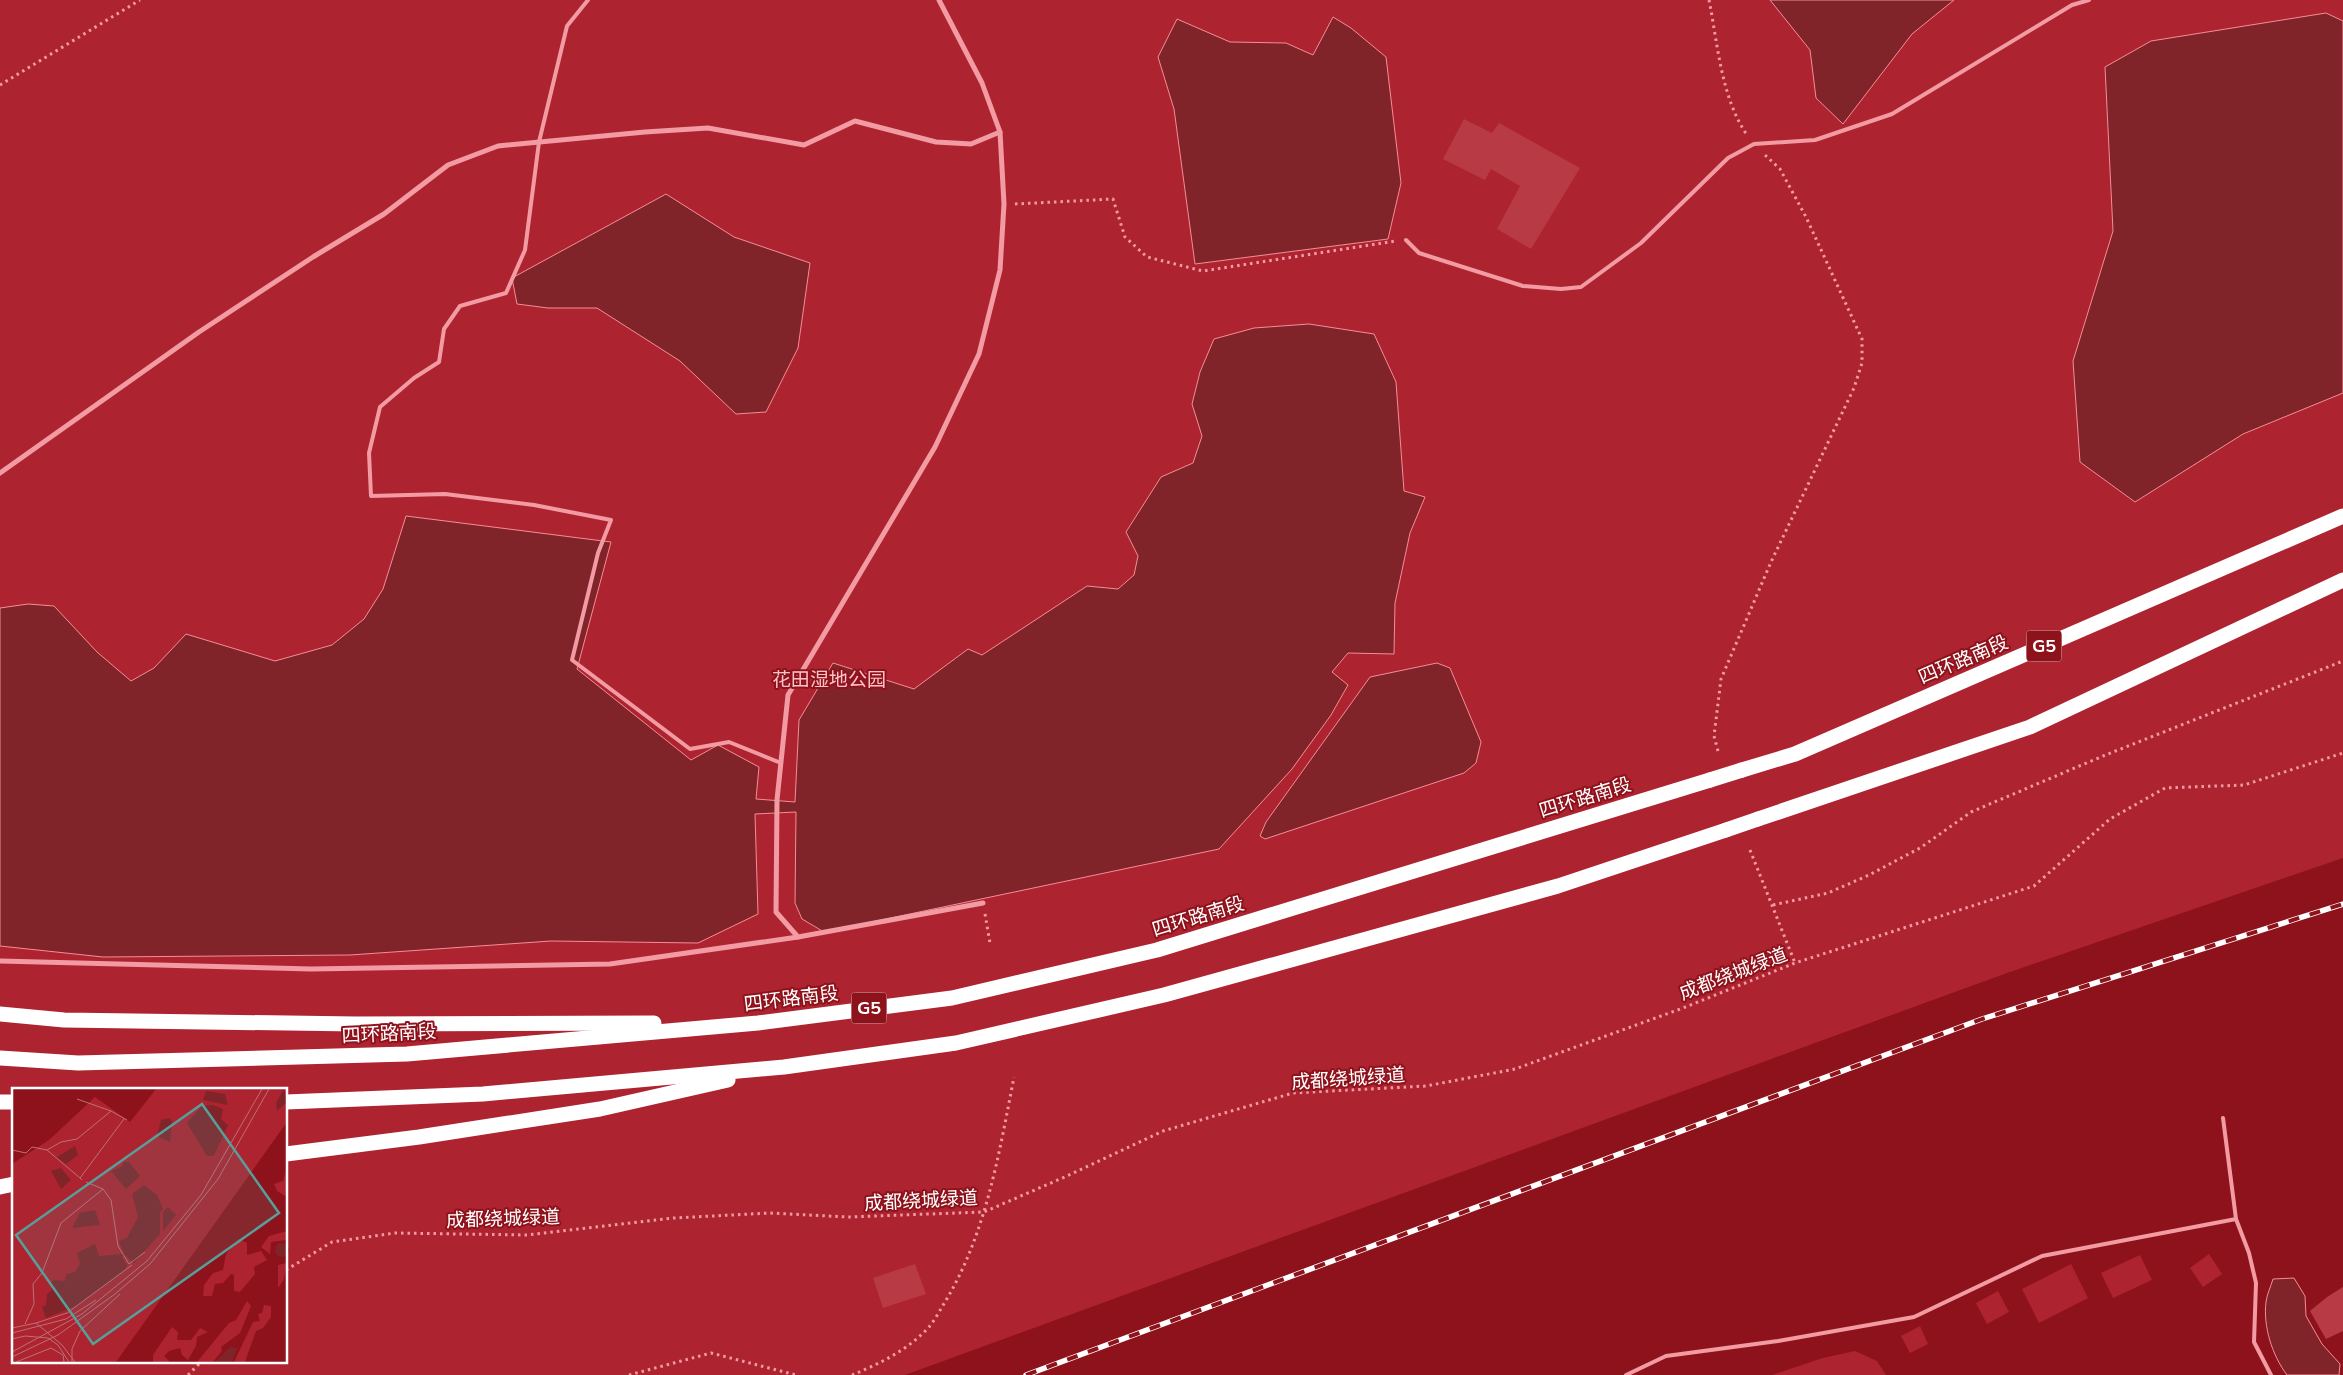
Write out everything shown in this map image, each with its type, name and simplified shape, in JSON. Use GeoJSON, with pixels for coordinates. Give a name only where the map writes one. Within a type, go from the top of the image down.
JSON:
{"type":"FeatureCollection","features":[{"type":"Feature","properties":{"kind":"highway","name":"四环路南段"},"geometry":{"type":"LineString","coordinates":[[0,1058],[78,1063],[406,1054],[758,1023],[952,998],[1157,950],[1795,754],[2343,516]]}},
{"type":"Feature","properties":{"kind":"highway"},"geometry":{"type":"LineString","coordinates":[[288,1102],[482,1094],[784,1067],[956,1043],[1164,995],[1558,886],[2030,728],[2343,580]]}},
{"type":"Feature","properties":{"kind":"highway"},"geometry":{"type":"LineString","coordinates":[[0,1014],[64,1020],[356,1024],[758,1023]]}},
{"type":"Feature","properties":{"kind":"highway"},"geometry":{"type":"LineString","coordinates":[[288,1154],[419,1137],[600,1109],[784,1067]]}},
{"type":"Feature","properties":{"kind":"street"},"geometry":{"type":"LineString","coordinates":[[798,937],[776,912],[777,814],[788,695],[935,447],[979,354],[1000,270],[1004,204],[1000,132],[982,83],[939,0]]}},
{"type":"Feature","properties":{"kind":"street"},"geometry":{"type":"LineString","coordinates":[[0,473],[199,332],[313,257],[384,214],[448,165],[498,146],[708,128],[804,145],[855,121],[936,142],[971,144],[1000,132]]}},
{"type":"Feature","properties":{"kind":"street"},"geometry":{"type":"LineString","coordinates":[[0,962],[311,968],[610,964],[798,937],[983,903]]}},
{"type":"Feature","properties":{"kind":"lane"},"geometry":{"type":"LineString","coordinates":[[588,0],[567,26],[539,142],[525,250],[506,293],[460,306],[444,329],[439,362],[414,378],[380,407],[369,453],[370,496],[445,494],[534,505],[611,520],[598,553],[572,660],[690,749],[729,742],[781,763]]}},
{"type":"Feature","properties":{"kind":"lane"},"geometry":{"type":"LineString","coordinates":[[1406,240],[1419,253],[1523,286],[1561,289],[1582,287],[1641,243],[1728,158],[1754,144],[1815,140],[1892,114],[2072,5],[2089,0]]}},
{"type":"Feature","properties":{"kind":"lane"},"geometry":{"type":"LineString","coordinates":[[2224,1118],[2236,1219],[2249,1253],[2256,1283],[2254,1342],[2272,1375]]}},
{"type":"Feature","properties":{"kind":"lane"},"geometry":{"type":"LineString","coordinates":[[1626,1375],[1666,1356],[1778,1341],[1914,1317],[2042,1256],[2236,1219]]}},
{"type":"Feature","properties":{"kind":"path"},"geometry":{"type":"LineString","coordinates":[[0,85],[140,0]]}},
{"type":"Feature","properties":{"kind":"path"},"geometry":{"type":"LineString","coordinates":[[1709,0],[1735,118],[1754,144],[1780,169],[1806,217],[1862,339],[1862,363],[1854,388],[1771,562],[1721,679],[1714,736],[1718,751]]}},
{"type":"Feature","properties":{"kind":"path"},"geometry":{"type":"LineString","coordinates":[[1004,204],[1113,199],[1125,237],[1147,257],[1203,271],[1406,240]]}},
{"type":"Feature","properties":{"kind":"path"},"geometry":{"type":"LineString","coordinates":[[1772,906],[1828,893],[1920,848],[1971,812],[2104,756],[2343,661]]}},
{"type":"Feature","properties":{"kind":"path","name":"成都绕城绿道"},"geometry":{"type":"LineString","coordinates":[[288,1269],[332,1242],[395,1233],[527,1235],[674,1218],[770,1213],[848,1217],[984,1212],[1068,1176],[1163,1131],[1293,1093],[1426,1086],[1515,1068],[1683,1008],[1796,963],[2034,886],[2110,819],[2165,788],[2244,785],[2343,753]]}},
{"type":"Feature","properties":{"kind":"path"},"geometry":{"type":"LineString","coordinates":[[1750,850],[1796,963]]}},
{"type":"Feature","properties":{"kind":"path"},"geometry":{"type":"LineString","coordinates":[[983,903],[990,943]]}},
{"type":"Feature","properties":{"kind":"path"},"geometry":{"type":"LineString","coordinates":[[852,1375],[886,1359],[910,1344],[930,1326],[960,1276],[984,1212],[998,1160],[1014,1077]]}},
{"type":"Feature","properties":{"kind":"path"},"geometry":{"type":"LineString","coordinates":[[630,1375],[712,1353],[796,1375]]}},
{"type":"Feature","properties":{"kind":"path"},"geometry":{"type":"LineString","coordinates":[[188,1375],[201,1362]]}},
{"type":"Feature","properties":{"kind":"green space","name":"花田湿地公园"},"geometry":{"type":"Polygon","coordinates":[[[0,0],[2343,0],[2343,858],[2007,973],[905,1375],[0,1375],[0,0]]]}},
{"type":"Feature","properties":{"kind":"green space"},"geometry":{"type":"Polygon","coordinates":[[[2209,1254],[2222,1274],[2203,1287],[2190,1268],[2209,1254]]]}},
{"type":"Feature","properties":{"kind":"green space"},"geometry":{"type":"Polygon","coordinates":[[[2140,1255],[2152,1280],[2113,1298],[2101,1273],[2140,1255]]]}},
{"type":"Feature","properties":{"kind":"green space"},"geometry":{"type":"Polygon","coordinates":[[[2071,1264],[2088,1298],[2039,1323],[2022,1289],[2071,1264]]]}},
{"type":"Feature","properties":{"kind":"green space"},"geometry":{"type":"Polygon","coordinates":[[[1998,1291],[2009,1312],[1987,1324],[1976,1303],[1998,1291]]]}},
{"type":"Feature","properties":{"kind":"green space"},"geometry":{"type":"Polygon","coordinates":[[[1920,1326],[1928,1344],[1910,1353],[1901,1336],[1920,1326]]]}},
{"type":"Feature","properties":{"kind":"green space"},"geometry":{"type":"Polygon","coordinates":[[[1855,1351],[1877,1361],[1886,1375],[1772,1375],[1823,1358],[1855,1351]]]}},
{"type":"Feature","properties":{"kind":"shaded area"},"geometry":{"type":"Polygon","coordinates":[[[1770,0],[1954,0],[1912,34],[1843,124],[1816,98],[1810,50],[1770,0]]]}},
{"type":"Feature","properties":{"kind":"shaded area"},"geometry":{"type":"Polygon","coordinates":[[[2326,13],[2343,21],[2343,393],[2243,434],[2135,502],[2080,462],[2073,361],[2113,231],[2105,67],[2151,41],[2326,13]]]}},
{"type":"Feature","properties":{"kind":"shaded area"},"geometry":{"type":"Polygon","coordinates":[[[1333,17],[1351,28],[1386,57],[1401,183],[1388,239],[1195,264],[1174,109],[1158,57],[1177,19],[1230,42],[1286,43],[1313,55],[1333,17]]]}},
{"type":"Feature","properties":{"kind":"shaded area"},"geometry":{"type":"Polygon","coordinates":[[[666,194],[734,237],[810,263],[798,348],[766,412],[736,414],[680,361],[597,308],[548,308],[517,304],[512,278],[666,194]]]}},
{"type":"Feature","properties":{"kind":"shaded area"},"geometry":{"type":"Polygon","coordinates":[[[1309,324],[1374,334],[1396,382],[1404,491],[1425,497],[1410,533],[1395,603],[1394,654],[1348,653],[1332,672],[1348,685],[1331,715],[1292,769],[1219,849],[824,932],[802,919],[795,903],[796,812],[755,814],[758,914],[698,943],[551,941],[350,955],[103,957],[0,946],[0,608],[28,604],[54,606],[97,652],[131,681],[154,668],[186,634],[275,661],[332,645],[364,619],[383,589],[406,516],[611,542],[577,669],[691,760],[718,745],[759,767],[756,799],[795,802],[799,720],[833,663],[914,689],[968,649],[982,655],[1087,586],[1118,589],[1134,575],[1138,556],[1126,532],[1161,477],[1193,463],[1202,436],[1192,404],[1200,372],[1214,339],[1254,328],[1309,324]]]}},
{"type":"Feature","properties":{"kind":"shaded area"},"geometry":{"type":"Polygon","coordinates":[[[1437,663],[1450,668],[1481,742],[1476,763],[1464,773],[1265,839],[1260,836],[1266,822],[1370,677],[1437,663]]]}},
{"type":"Feature","properties":{"kind":"shaded area"},"geometry":{"type":"Polygon","coordinates":[[[2294,1278],[2305,1296],[2306,1316],[2322,1344],[2340,1364],[2339,1375],[2287,1375],[2277,1359],[2267,1330],[2265,1311],[2267,1299],[2273,1279],[2294,1278]]]}},
{"type":"Feature","properties":{"kind":"building"},"geometry":{"type":"Polygon","coordinates":[[[1464,119],[1492,133],[1499,123],[1580,168],[1531,249],[1497,229],[1520,186],[1491,169],[1485,180],[1443,159],[1464,119]]]}},
{"type":"Feature","properties":{"kind":"building"},"geometry":{"type":"Polygon","coordinates":[[[915,1264],[926,1294],[883,1308],[873,1278],[915,1264]]]}},
{"type":"Feature","properties":{"kind":"building"},"geometry":{"type":"Polygon","coordinates":[[[2343,1287],[2343,1331],[2326,1339],[2310,1311],[2343,1287]]]}},
{"type":"Feature","properties":{"kind":"railway"},"geometry":{"type":"LineString","coordinates":[[1026,1375],[1982,1019],[2343,904]]}}]}
